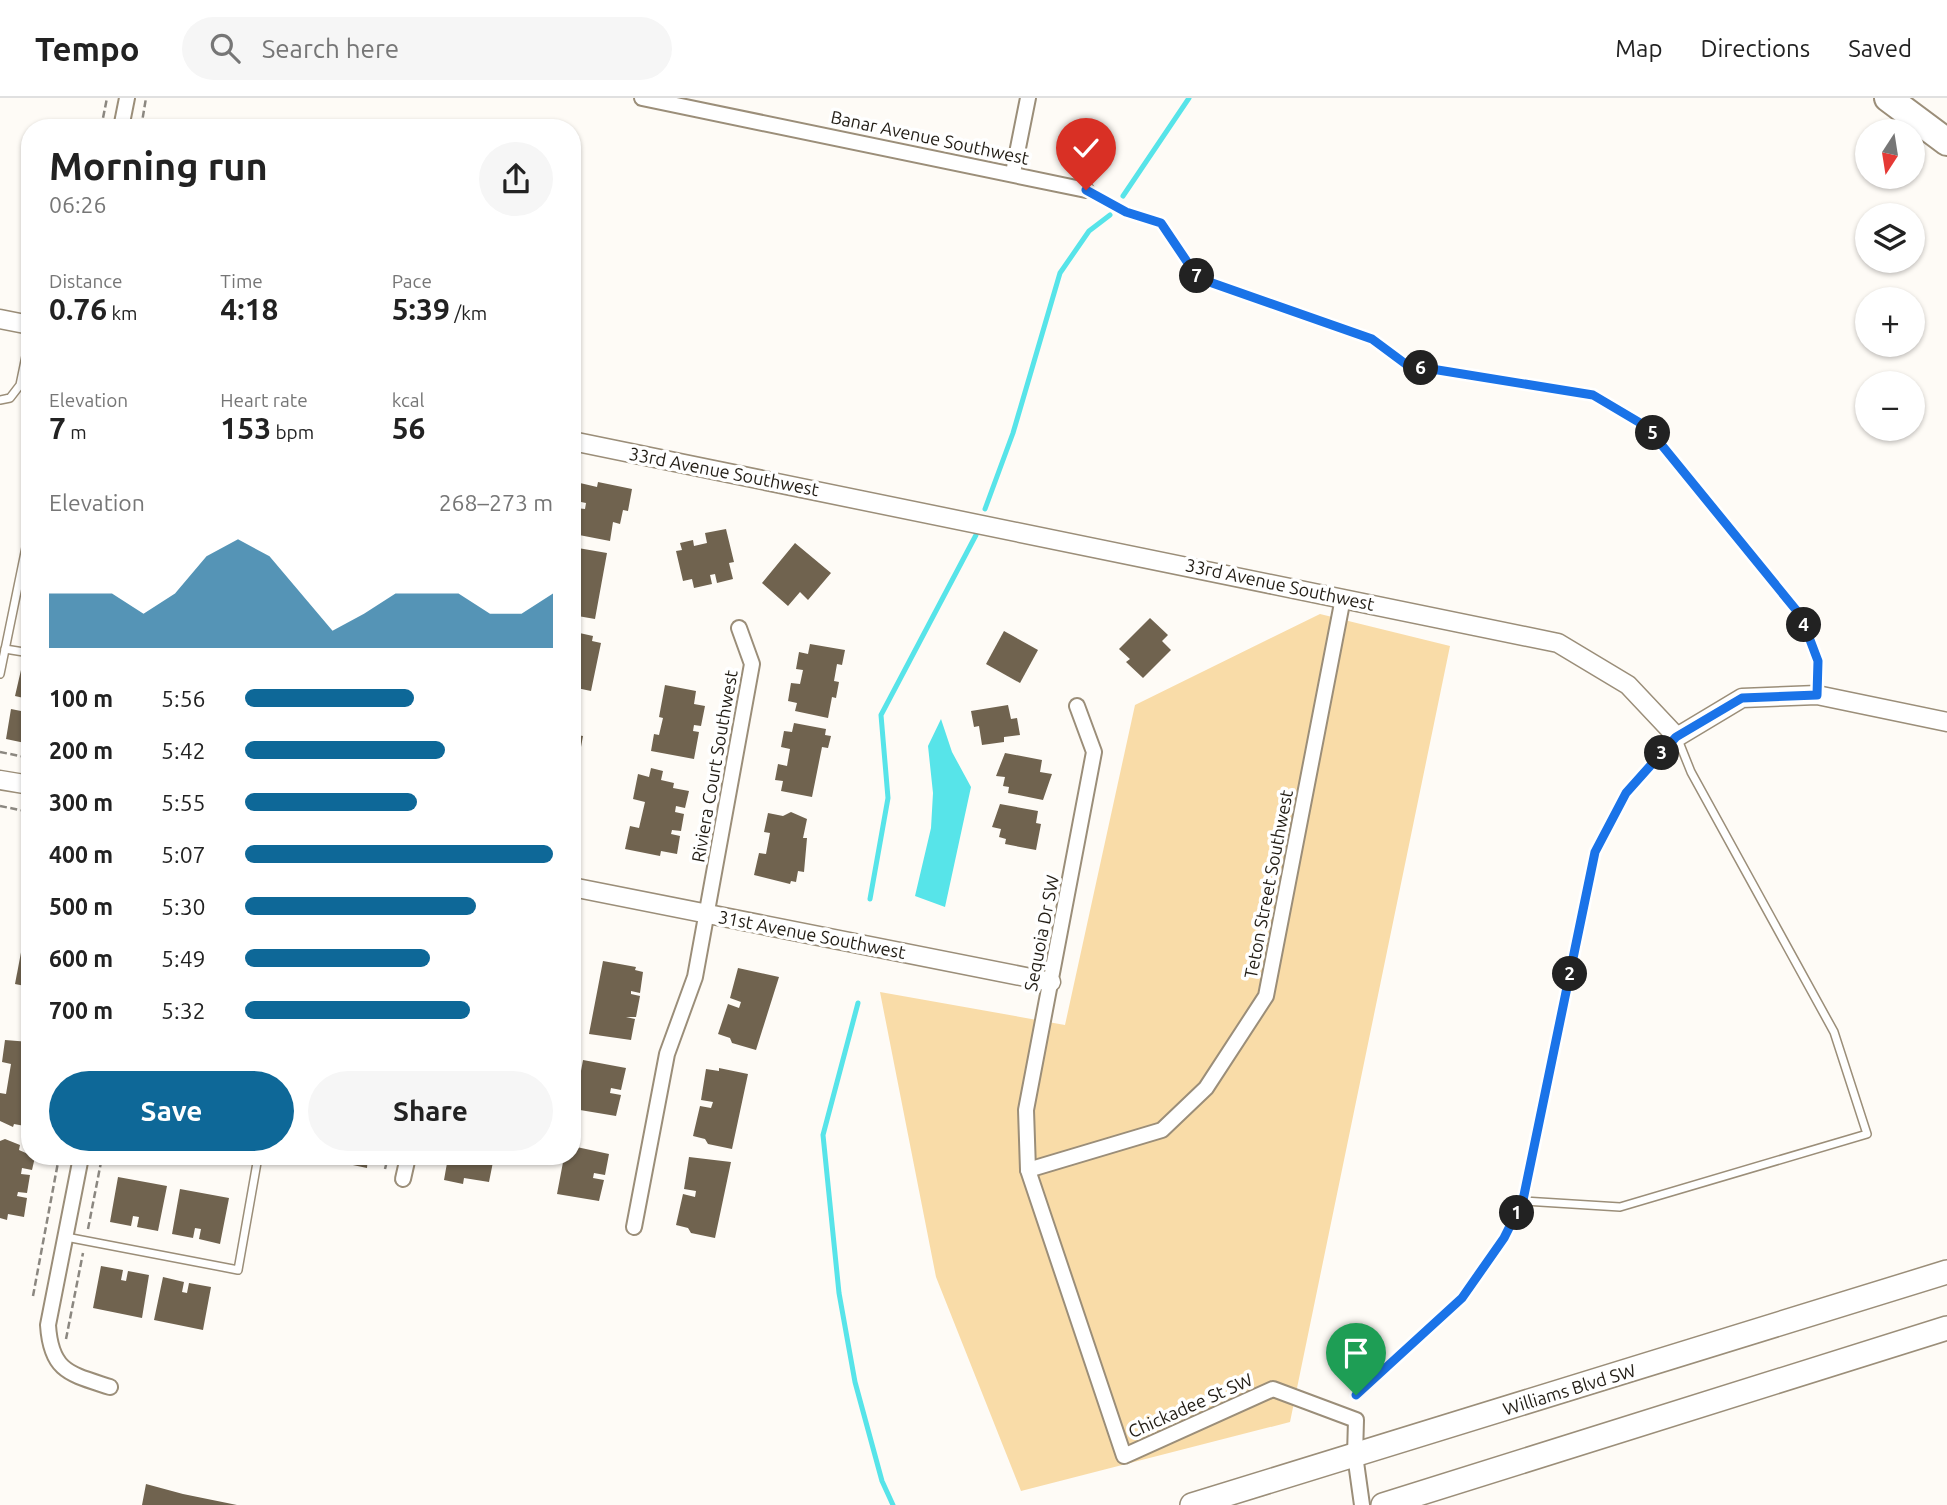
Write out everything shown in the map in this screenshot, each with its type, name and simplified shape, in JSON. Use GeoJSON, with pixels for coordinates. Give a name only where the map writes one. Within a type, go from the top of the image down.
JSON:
{"type":"FeatureCollection","features":[{"type":"Feature","properties":{"kind":"highway"},"geometry":{"type":"LineString","coordinates":[[1888,98],[1947,142]]}},
{"type":"Feature","properties":{"kind":"highway"},"geometry":{"type":"LineString","coordinates":[[1896,98],[1947,131]]}},
{"type":"Feature","properties":{"kind":"main road","name":"Williams Blvd SW"},"geometry":{"type":"LineString","coordinates":[[1192,1505],[1947,1272]]}},
{"type":"Feature","properties":{"kind":"main road"},"geometry":{"type":"LineString","coordinates":[[1383,1505],[1947,1328]]}},
{"type":"Feature","properties":{"kind":"street"},"geometry":{"type":"LineString","coordinates":[[123,119],[127,98]]}},
{"type":"Feature","properties":{"kind":"street","name":"Banar Avenue Southwest"},"geometry":{"type":"LineString","coordinates":[[642,98],[1086,190]]}},
{"type":"Feature","properties":{"kind":"street"},"geometry":{"type":"LineString","coordinates":[[1013,173],[1028,98]]}},
{"type":"Feature","properties":{"kind":"street"},"geometry":{"type":"LineString","coordinates":[[0,319],[21,323]]}},
{"type":"Feature","properties":{"kind":"street","name":"33rd Avenue Southwest"},"geometry":{"type":"LineString","coordinates":[[581,443],[1558,643],[1628,685],[1676,737]]}},
{"type":"Feature","properties":{"kind":"street","name":"Teton Street Southwest"},"geometry":{"type":"LineString","coordinates":[[1028,1170],[1162,1130],[1206,1088],[1266,996],[1343,597]]}},
{"type":"Feature","properties":{"kind":"street","name":"Riviera Court Southwest"},"geometry":{"type":"LineString","coordinates":[[634,1227],[667,1054],[695,978],[752,664],[739,628]]}},
{"type":"Feature","properties":{"kind":"street"},"geometry":{"type":"LineString","coordinates":[[1676,737],[1742,698],[1817,695],[1947,722]]}},
{"type":"Feature","properties":{"kind":"street","name":"Sequoia Dr SW"},"geometry":{"type":"LineString","coordinates":[[1028,1170],[1026,1110],[1094,752],[1077,706]]}},
{"type":"Feature","properties":{"kind":"street"},"geometry":{"type":"LineString","coordinates":[[0,780],[21,784]]}},
{"type":"Feature","properties":{"kind":"street","name":"31st Avenue Southwest"},"geometry":{"type":"LineString","coordinates":[[581,889],[1051,982]]}},
{"type":"Feature","properties":{"kind":"street"},"geometry":{"type":"LineString","coordinates":[[79,1165],[48,1325],[50,1349],[61,1367],[110,1387]]}},
{"type":"Feature","properties":{"kind":"street"},"geometry":{"type":"LineString","coordinates":[[403,1179],[406,1165]]}},
{"type":"Feature","properties":{"kind":"street","name":"Chickadee St SW"},"geometry":{"type":"LineString","coordinates":[[1028,1170],[1125,1456],[1273,1389],[1356,1420],[1355,1455],[1362,1505]]}},
{"type":"Feature","properties":{"kind":"lane"},"geometry":{"type":"LineString","coordinates":[[0,400],[10,398],[21,380]]}},
{"type":"Feature","properties":{"kind":"lane"},"geometry":{"type":"LineString","coordinates":[[0,674],[21,572]]}},
{"type":"Feature","properties":{"kind":"lane"},"geometry":{"type":"LineString","coordinates":[[5,649],[21,652]]}},
{"type":"Feature","properties":{"kind":"lane"},"geometry":{"type":"LineString","coordinates":[[1356,1395],[1462,1298],[1504,1238],[1523,1200],[1595,852],[1626,793],[1676,737],[1691,772],[1834,1032],[1867,1134],[1620,1207],[1523,1200]]}},
{"type":"Feature","properties":{"kind":"lane"},"geometry":{"type":"LineString","coordinates":[[65,1237],[237,1270],[257,1165]]}},
{"type":"Feature","properties":{"kind":"path"},"geometry":{"type":"LineString","coordinates":[[103,119],[107,98]]}},
{"type":"Feature","properties":{"kind":"path"},"geometry":{"type":"LineString","coordinates":[[142,119],[146,98]]}},
{"type":"Feature","properties":{"kind":"path"},"geometry":{"type":"LineString","coordinates":[[1086,190],[1126,212],[1161,223],[1198,278],[1372,339],[1407,365],[1593,395],[1647,427],[1801,616],[1818,661],[1817,695]]}},
{"type":"Feature","properties":{"kind":"path"},"geometry":{"type":"LineString","coordinates":[[0,752],[21,756]]}},
{"type":"Feature","properties":{"kind":"path"},"geometry":{"type":"LineString","coordinates":[[0,806],[21,810]]}},
{"type":"Feature","properties":{"kind":"path"},"geometry":{"type":"LineString","coordinates":[[33,1296],[58,1165]]}},
{"type":"Feature","properties":{"kind":"path"},"geometry":{"type":"LineString","coordinates":[[385,1169],[386,1165]]}},
{"type":"Feature","properties":{"kind":"shaded area"},"geometry":{"type":"Polygon","coordinates":[[[1320,614],[1450,646],[1290,1422],[1021,1491],[936,1277],[880,992],[1065,1025],[1135,705],[1320,614]]]}},
{"type":"Feature","properties":{"kind":"water"},"geometry":{"type":"Polygon","coordinates":[[[941,719],[952,752],[971,787],[945,907],[915,896],[931,828],[933,793],[928,746],[941,719]]]}},
{"type":"Feature","properties":{"kind":"building"},"geometry":{"type":"Polygon","coordinates":[[[598,482],[632,489],[628,511],[623,510],[620,524],[613,522],[610,541],[581,535],[581,509],[585,509],[586,503],[581,502],[581,483],[597,487],[598,482]]]}},
{"type":"Feature","properties":{"kind":"building"},"geometry":{"type":"Polygon","coordinates":[[[726,529],[734,562],[729,563],[733,579],[717,583],[715,574],[710,575],[712,584],[694,588],[692,579],[683,581],[676,551],[682,550],[680,543],[693,540],[694,546],[707,543],[705,533],[726,529]]]}},
{"type":"Feature","properties":{"kind":"building"},"geometry":{"type":"Polygon","coordinates":[[[795,543],[831,573],[808,600],[800,592],[788,606],[762,583],[795,543]]]}},
{"type":"Feature","properties":{"kind":"building"},"geometry":{"type":"Polygon","coordinates":[[[581,549],[607,553],[595,619],[581,617],[581,549]]]}},
{"type":"Feature","properties":{"kind":"building"},"geometry":{"type":"Polygon","coordinates":[[[1150,618],[1168,635],[1162,641],[1171,650],[1143,678],[1126,662],[1130,659],[1119,649],[1150,618]]]}},
{"type":"Feature","properties":{"kind":"building"},"geometry":{"type":"Polygon","coordinates":[[[1004,631],[1038,650],[1020,683],[986,664],[1004,631]]]}},
{"type":"Feature","properties":{"kind":"building"},"geometry":{"type":"Polygon","coordinates":[[[581,633],[593,636],[592,641],[601,643],[591,691],[581,689],[581,633]]]}},
{"type":"Feature","properties":{"kind":"building"},"geometry":{"type":"Polygon","coordinates":[[[810,644],[845,650],[842,665],[837,664],[834,681],[839,682],[836,698],[832,697],[828,718],[795,711],[797,703],[788,701],[791,683],[800,684],[803,670],[796,669],[799,652],[808,654],[810,644]]]}},
{"type":"Feature","properties":{"kind":"building"},"geometry":{"type":"Polygon","coordinates":[[[21,670],[21,697],[15,696],[21,670]]]}},
{"type":"Feature","properties":{"kind":"building"},"geometry":{"type":"Polygon","coordinates":[[[665,685],[696,691],[694,704],[705,706],[701,726],[694,725],[693,731],[699,732],[694,759],[651,751],[654,734],[659,735],[663,718],[659,717],[665,685]]]}},
{"type":"Feature","properties":{"kind":"building"},"geometry":{"type":"Polygon","coordinates":[[[1008,705],[1011,719],[1017,718],[1020,735],[1004,737],[1004,742],[982,745],[979,726],[974,727],[971,711],[1008,705]]]}},
{"type":"Feature","properties":{"kind":"building"},"geometry":{"type":"Polygon","coordinates":[[[11,709],[21,711],[21,742],[6,739],[11,709]]]}},
{"type":"Feature","properties":{"kind":"building"},"geometry":{"type":"Polygon","coordinates":[[[794,723],[826,729],[825,735],[831,736],[828,748],[822,747],[812,797],[781,791],[783,781],[775,780],[778,764],[787,766],[790,749],[781,747],[784,731],[792,732],[794,723]]]}},
{"type":"Feature","properties":{"kind":"building"},"geometry":{"type":"Polygon","coordinates":[[[1005,753],[1042,760],[1040,772],[1052,774],[1043,800],[1008,793],[1009,787],[1003,786],[1005,777],[996,776],[1005,753]]]}},
{"type":"Feature","properties":{"kind":"building"},"geometry":{"type":"Polygon","coordinates":[[[651,768],[663,771],[661,780],[674,783],[673,788],[689,791],[685,808],[676,806],[675,812],[684,814],[681,831],[672,830],[671,834],[680,836],[677,854],[661,851],[660,856],[625,849],[630,826],[639,828],[645,802],[633,799],[638,774],[649,777],[651,768]]]}},
{"type":"Feature","properties":{"kind":"building"},"geometry":{"type":"Polygon","coordinates":[[[1000,804],[1038,811],[1036,823],[1041,824],[1036,850],[1005,844],[1006,839],[999,837],[1001,829],[992,827],[1000,804]]]}},
{"type":"Feature","properties":{"kind":"building"},"geometry":{"type":"Polygon","coordinates":[[[791,812],[807,819],[803,838],[807,838],[804,872],[798,871],[796,882],[791,881],[790,884],[754,875],[759,853],[766,854],[770,833],[764,832],[768,813],[783,816],[791,812]]]}},
{"type":"Feature","properties":{"kind":"building"},"geometry":{"type":"Polygon","coordinates":[[[21,952],[21,985],[15,984],[21,952]]]}},
{"type":"Feature","properties":{"kind":"building"},"geometry":{"type":"Polygon","coordinates":[[[603,961],[636,967],[635,970],[643,972],[640,993],[631,991],[631,994],[640,996],[636,1017],[626,1017],[635,1019],[631,1040],[589,1034],[603,961]]]}},
{"type":"Feature","properties":{"kind":"building"},"geometry":{"type":"Polygon","coordinates":[[[738,968],[779,977],[756,1050],[732,1043],[730,1038],[718,1034],[728,1004],[739,1008],[741,1002],[730,998],[738,968]]]}},
{"type":"Feature","properties":{"kind":"building"},"geometry":{"type":"Polygon","coordinates":[[[5,1040],[21,1041],[21,1125],[14,1124],[13,1127],[0,1121],[0,1093],[6,1094],[11,1064],[2,1062],[5,1040]]]}},
{"type":"Feature","properties":{"kind":"building"},"geometry":{"type":"Polygon","coordinates":[[[583,1060],[626,1068],[621,1090],[611,1088],[610,1093],[621,1095],[616,1116],[581,1110],[583,1060]]]}},
{"type":"Feature","properties":{"kind":"building"},"geometry":{"type":"Polygon","coordinates":[[[719,1068],[748,1074],[732,1149],[708,1144],[705,1139],[693,1136],[700,1106],[711,1108],[713,1102],[701,1100],[706,1069],[719,1071],[719,1068]]]}},
{"type":"Feature","properties":{"kind":"building"},"geometry":{"type":"Polygon","coordinates":[[[5,1139],[20,1145],[21,1165],[33,1165],[32,1170],[22,1168],[21,1174],[30,1175],[27,1193],[18,1192],[17,1196],[27,1198],[24,1217],[8,1214],[7,1220],[0,1218],[0,1141],[5,1139]]]}},
{"type":"Feature","properties":{"kind":"building"},"geometry":{"type":"Polygon","coordinates":[[[581,1148],[609,1154],[605,1175],[594,1173],[593,1178],[604,1180],[599,1201],[557,1194],[562,1165],[581,1165],[581,1148]]]}},
{"type":"Feature","properties":{"kind":"building"},"geometry":{"type":"Polygon","coordinates":[[[689,1157],[731,1162],[715,1238],[691,1233],[688,1228],[676,1225],[683,1194],[695,1197],[696,1191],[684,1189],[689,1157]]]}},
{"type":"Feature","properties":{"kind":"building"},"geometry":{"type":"Polygon","coordinates":[[[447,1165],[492,1165],[489,1182],[464,1178],[463,1184],[444,1180],[447,1165]]]}},
{"type":"Feature","properties":{"kind":"building"},"geometry":{"type":"Polygon","coordinates":[[[118,1177],[167,1186],[158,1231],[137,1227],[139,1217],[133,1216],[131,1226],[110,1222],[118,1177]]]}},
{"type":"Feature","properties":{"kind":"building"},"geometry":{"type":"Polygon","coordinates":[[[180,1189],[229,1198],[220,1244],[199,1239],[201,1229],[195,1228],[193,1238],[172,1234],[180,1189]]]}},
{"type":"Feature","properties":{"kind":"building"},"geometry":{"type":"Polygon","coordinates":[[[101,1266],[123,1270],[121,1280],[126,1281],[128,1271],[149,1275],[142,1318],[93,1308],[101,1266]]]}},
{"type":"Feature","properties":{"kind":"building"},"geometry":{"type":"Polygon","coordinates":[[[163,1277],[184,1282],[182,1292],[187,1293],[189,1283],[211,1287],[203,1330],[154,1320],[163,1277]]]}},
{"type":"Feature","properties":{"kind":"building"},"geometry":{"type":"Polygon","coordinates":[[[146,1484],[183,1494],[237,1505],[142,1505],[146,1484]]]}},
{"type":"Feature","properties":{"kind":"waterway"},"geometry":{"type":"LineString","coordinates":[[1123,196],[1189,98]]}},
{"type":"Feature","properties":{"kind":"waterway"},"geometry":{"type":"LineString","coordinates":[[985,509],[1013,433],[1060,273],[1089,231],[1110,215]]}},
{"type":"Feature","properties":{"kind":"waterway"},"geometry":{"type":"LineString","coordinates":[[870,899],[888,798],[881,715],[976,535]]}},
{"type":"Feature","properties":{"kind":"waterway"},"geometry":{"type":"LineString","coordinates":[[858,1003],[823,1135],[839,1293],[855,1382],[882,1481],[893,1505]]}},
{"type":"Feature","properties":{"kind":"route"},"geometry":{"type":"LineString","coordinates":[[1086,190],[1126,212],[1161,223],[1198,278],[1282,310],[1372,339],[1407,365],[1520,386],[1593,395],[1647,427],[1801,616],[1818,661],[1817,695],[1742,698],[1676,737],[1626,793],[1595,852],[1523,1200],[1504,1238],[1462,1298],[1356,1395]]}}]}
